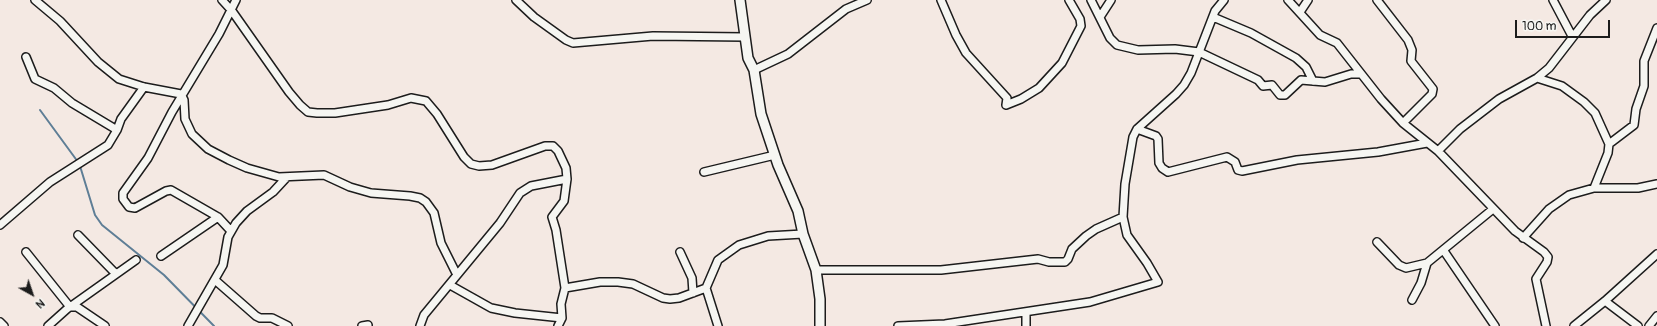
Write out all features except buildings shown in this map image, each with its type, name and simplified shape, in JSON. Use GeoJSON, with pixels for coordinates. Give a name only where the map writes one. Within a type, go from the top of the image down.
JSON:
{"type":"FeatureCollection","features":[{"type":"Feature","properties":{"kind":"street"},"geometry":{"type":"LineString","coordinates":[[35,0],[60,21],[109,72],[125,81],[144,87],[172,91],[182,95]]}},
{"type":"Feature","properties":{"kind":"street"},"geometry":{"type":"LineString","coordinates":[[222,0],[232,11],[289,92],[308,112],[335,113],[388,105],[411,98],[426,102],[437,114],[464,157],[471,164],[479,166],[492,165],[545,146],[553,146],[562,157],[567,179],[564,201],[552,217],[556,230],[565,288],[561,304],[562,318],[558,326]]}},
{"type":"Feature","properties":{"kind":"street"},"geometry":{"type":"LineString","coordinates":[[231,231],[218,217],[192,200],[169,190],[135,208],[129,207],[123,199],[123,193],[148,158],[182,95],[232,11],[236,0]]}},
{"type":"Feature","properties":{"kind":"street"},"geometry":{"type":"LineString","coordinates":[[516,0],[534,17],[566,40],[573,43],[653,36],[745,37]]}},
{"type":"Feature","properties":{"kind":"street"},"geometry":{"type":"LineString","coordinates":[[740,0],[748,58],[754,70],[761,114],[775,155],[798,212],[802,234],[816,270],[820,300],[820,326]]}},
{"type":"Feature","properties":{"kind":"street"},"geometry":{"type":"LineString","coordinates":[[754,70],[788,54],[846,9],[867,0]]}},
{"type":"Feature","properties":{"kind":"street"},"geometry":{"type":"LineString","coordinates":[[941,0],[956,35],[966,53],[1007,98],[1006,105],[1020,100],[1039,88],[1062,63],[1080,26],[1080,19],[1069,0]]}},
{"type":"Feature","properties":{"kind":"street"},"geometry":{"type":"LineString","coordinates":[[1091,0],[1110,38],[1117,45],[1138,50],[1175,49],[1199,52],[1258,80],[1263,86],[1272,85],[1280,95],[1285,95],[1302,80],[1325,82],[1351,74],[1361,74]]}},
{"type":"Feature","properties":{"kind":"street"},"geometry":{"type":"LineString","coordinates":[[1100,18],[1111,0]]}},
{"type":"Feature","properties":{"kind":"street"},"geometry":{"type":"LineString","coordinates":[[898,326],[946,324],[1090,302],[1158,282],[1127,234],[1123,217],[1125,184],[1133,138],[1138,129],[1184,85],[1213,17],[1224,0]]}},
{"type":"Feature","properties":{"kind":"street"},"geometry":{"type":"LineString","coordinates":[[1288,0],[1320,35],[1337,43],[1361,74],[1403,123],[1438,151],[1523,238],[1544,252],[1548,257],[1547,262],[1536,279],[1546,326]]}},
{"type":"Feature","properties":{"kind":"street"},"geometry":{"type":"LineString","coordinates":[[1300,12],[1308,0]]}},
{"type":"Feature","properties":{"kind":"street"},"geometry":{"type":"LineString","coordinates":[[1377,0],[1408,40],[1412,50],[1411,61],[1433,89],[1432,94],[1403,123]]}},
{"type":"Feature","properties":{"kind":"street"},"geometry":{"type":"LineString","coordinates":[[1553,0],[1572,36]]}},
{"type":"Feature","properties":{"kind":"street"},"geometry":{"type":"LineString","coordinates":[[1438,151],[1460,129],[1499,99],[1537,78],[1548,68],[1572,36],[1606,0]]}},
{"type":"Feature","properties":{"kind":"street"},"geometry":{"type":"LineString","coordinates":[[1213,17],[1251,33],[1296,58],[1306,67],[1313,81]]}},
{"type":"Feature","properties":{"kind":"street"},"geometry":{"type":"LineString","coordinates":[[1608,144],[1634,125],[1636,109],[1644,86],[1644,61],[1657,28]]}},
{"type":"Feature","properties":{"kind":"street"},"geometry":{"type":"LineString","coordinates":[[26,57],[35,79],[54,88],[72,103],[117,130]]}},
{"type":"Feature","properties":{"kind":"street"},"geometry":{"type":"LineString","coordinates":[[1537,78],[1562,86],[1584,102],[1595,113],[1608,144],[1608,153],[1594,188]]}},
{"type":"Feature","properties":{"kind":"street"},"geometry":{"type":"LineString","coordinates":[[0,225],[50,182],[108,145],[117,130],[121,119],[144,87]]}},
{"type":"Feature","properties":{"kind":"street"},"geometry":{"type":"LineString","coordinates":[[182,95],[186,123],[192,134],[200,142],[220,156],[247,168],[286,178],[324,175],[350,187],[370,193],[420,198],[431,207],[442,243],[457,275]]}},
{"type":"Feature","properties":{"kind":"street"},"geometry":{"type":"LineString","coordinates":[[1138,129],[1153,134],[1158,139],[1159,162],[1162,168],[1168,172],[1227,158],[1235,162],[1238,170],[1242,171],[1297,160],[1378,152],[1427,143]]}},
{"type":"Feature","properties":{"kind":"street"},"geometry":{"type":"LineString","coordinates":[[704,172],[775,155]]}},
{"type":"Feature","properties":{"kind":"street"},"geometry":{"type":"LineString","coordinates":[[188,326],[226,258],[231,231],[246,211],[273,192],[286,178]]}},
{"type":"Feature","properties":{"kind":"street"},"geometry":{"type":"LineString","coordinates":[[420,326],[424,316],[500,223],[520,193],[531,186],[567,179]]}},
{"type":"Feature","properties":{"kind":"street"},"geometry":{"type":"LineString","coordinates":[[1523,238],[1549,209],[1569,195],[1594,188],[1638,188],[1657,184]]}},
{"type":"Feature","properties":{"kind":"street"},"geometry":{"type":"LineString","coordinates":[[1377,242],[1399,265],[1406,268],[1427,263],[1444,251],[1493,209]]}},
{"type":"Feature","properties":{"kind":"street"},"geometry":{"type":"LineString","coordinates":[[161,256],[218,217]]}},
{"type":"Feature","properties":{"kind":"street"},"geometry":{"type":"LineString","coordinates":[[816,270],[941,270],[1038,259],[1049,262],[1065,262],[1072,249],[1086,236],[1096,229],[1123,217]]}},
{"type":"Feature","properties":{"kind":"street"},"geometry":{"type":"LineString","coordinates":[[718,326],[706,288],[718,260],[739,245],[768,236],[802,234]]}},
{"type":"Feature","properties":{"kind":"street"},"geometry":{"type":"LineString","coordinates":[[78,236],[116,274]]}},
{"type":"Feature","properties":{"kind":"street"},"geometry":{"type":"LineString","coordinates":[[1444,251],[1495,326]]}},
{"type":"Feature","properties":{"kind":"street"},"geometry":{"type":"LineString","coordinates":[[26,252],[70,307]]}},
{"type":"Feature","properties":{"kind":"street"},"geometry":{"type":"LineString","coordinates":[[680,252],[692,278],[693,293]]}},
{"type":"Feature","properties":{"kind":"street"},"geometry":{"type":"LineString","coordinates":[[1574,326],[1605,301],[1657,254]]}},
{"type":"Feature","properties":{"kind":"street"},"geometry":{"type":"LineString","coordinates":[[48,326],[70,307],[136,260]]}},
{"type":"Feature","properties":{"kind":"street"},"geometry":{"type":"LineString","coordinates":[[1412,300],[1421,283],[1427,263]]}},
{"type":"Feature","properties":{"kind":"street"},"geometry":{"type":"LineString","coordinates":[[215,280],[256,316],[260,318],[272,318],[288,326]]}},
{"type":"Feature","properties":{"kind":"street"},"geometry":{"type":"LineString","coordinates":[[565,288],[600,282],[618,282],[633,284],[663,298],[679,298],[706,288]]}},
{"type":"Feature","properties":{"kind":"street"},"geometry":{"type":"LineString","coordinates":[[450,285],[491,308],[562,318]]}},
{"type":"Feature","properties":{"kind":"street"},"geometry":{"type":"LineString","coordinates":[[1605,301],[1638,326]]}},
{"type":"Feature","properties":{"kind":"street"},"geometry":{"type":"LineString","coordinates":[[70,307],[77,307],[104,326]]}},
{"type":"Feature","properties":{"kind":"street"},"geometry":{"type":"LineString","coordinates":[[1026,312],[1026,326]]}},
{"type":"Feature","properties":{"kind":"street"},"geometry":{"type":"LineString","coordinates":[[1649,326],[1657,316]]}},
{"type":"Feature","properties":{"kind":"street"},"geometry":{"type":"LineString","coordinates":[[0,322],[4,326]]}},
{"type":"Feature","properties":{"kind":"waterway"},"geometry":{"type":"LineString","coordinates":[[40,110],[78,162]]}},
{"type":"Feature","properties":{"kind":"waterway"},"geometry":{"type":"LineString","coordinates":[[80,166],[95,215],[102,225],[164,275],[214,326]]}}]}
